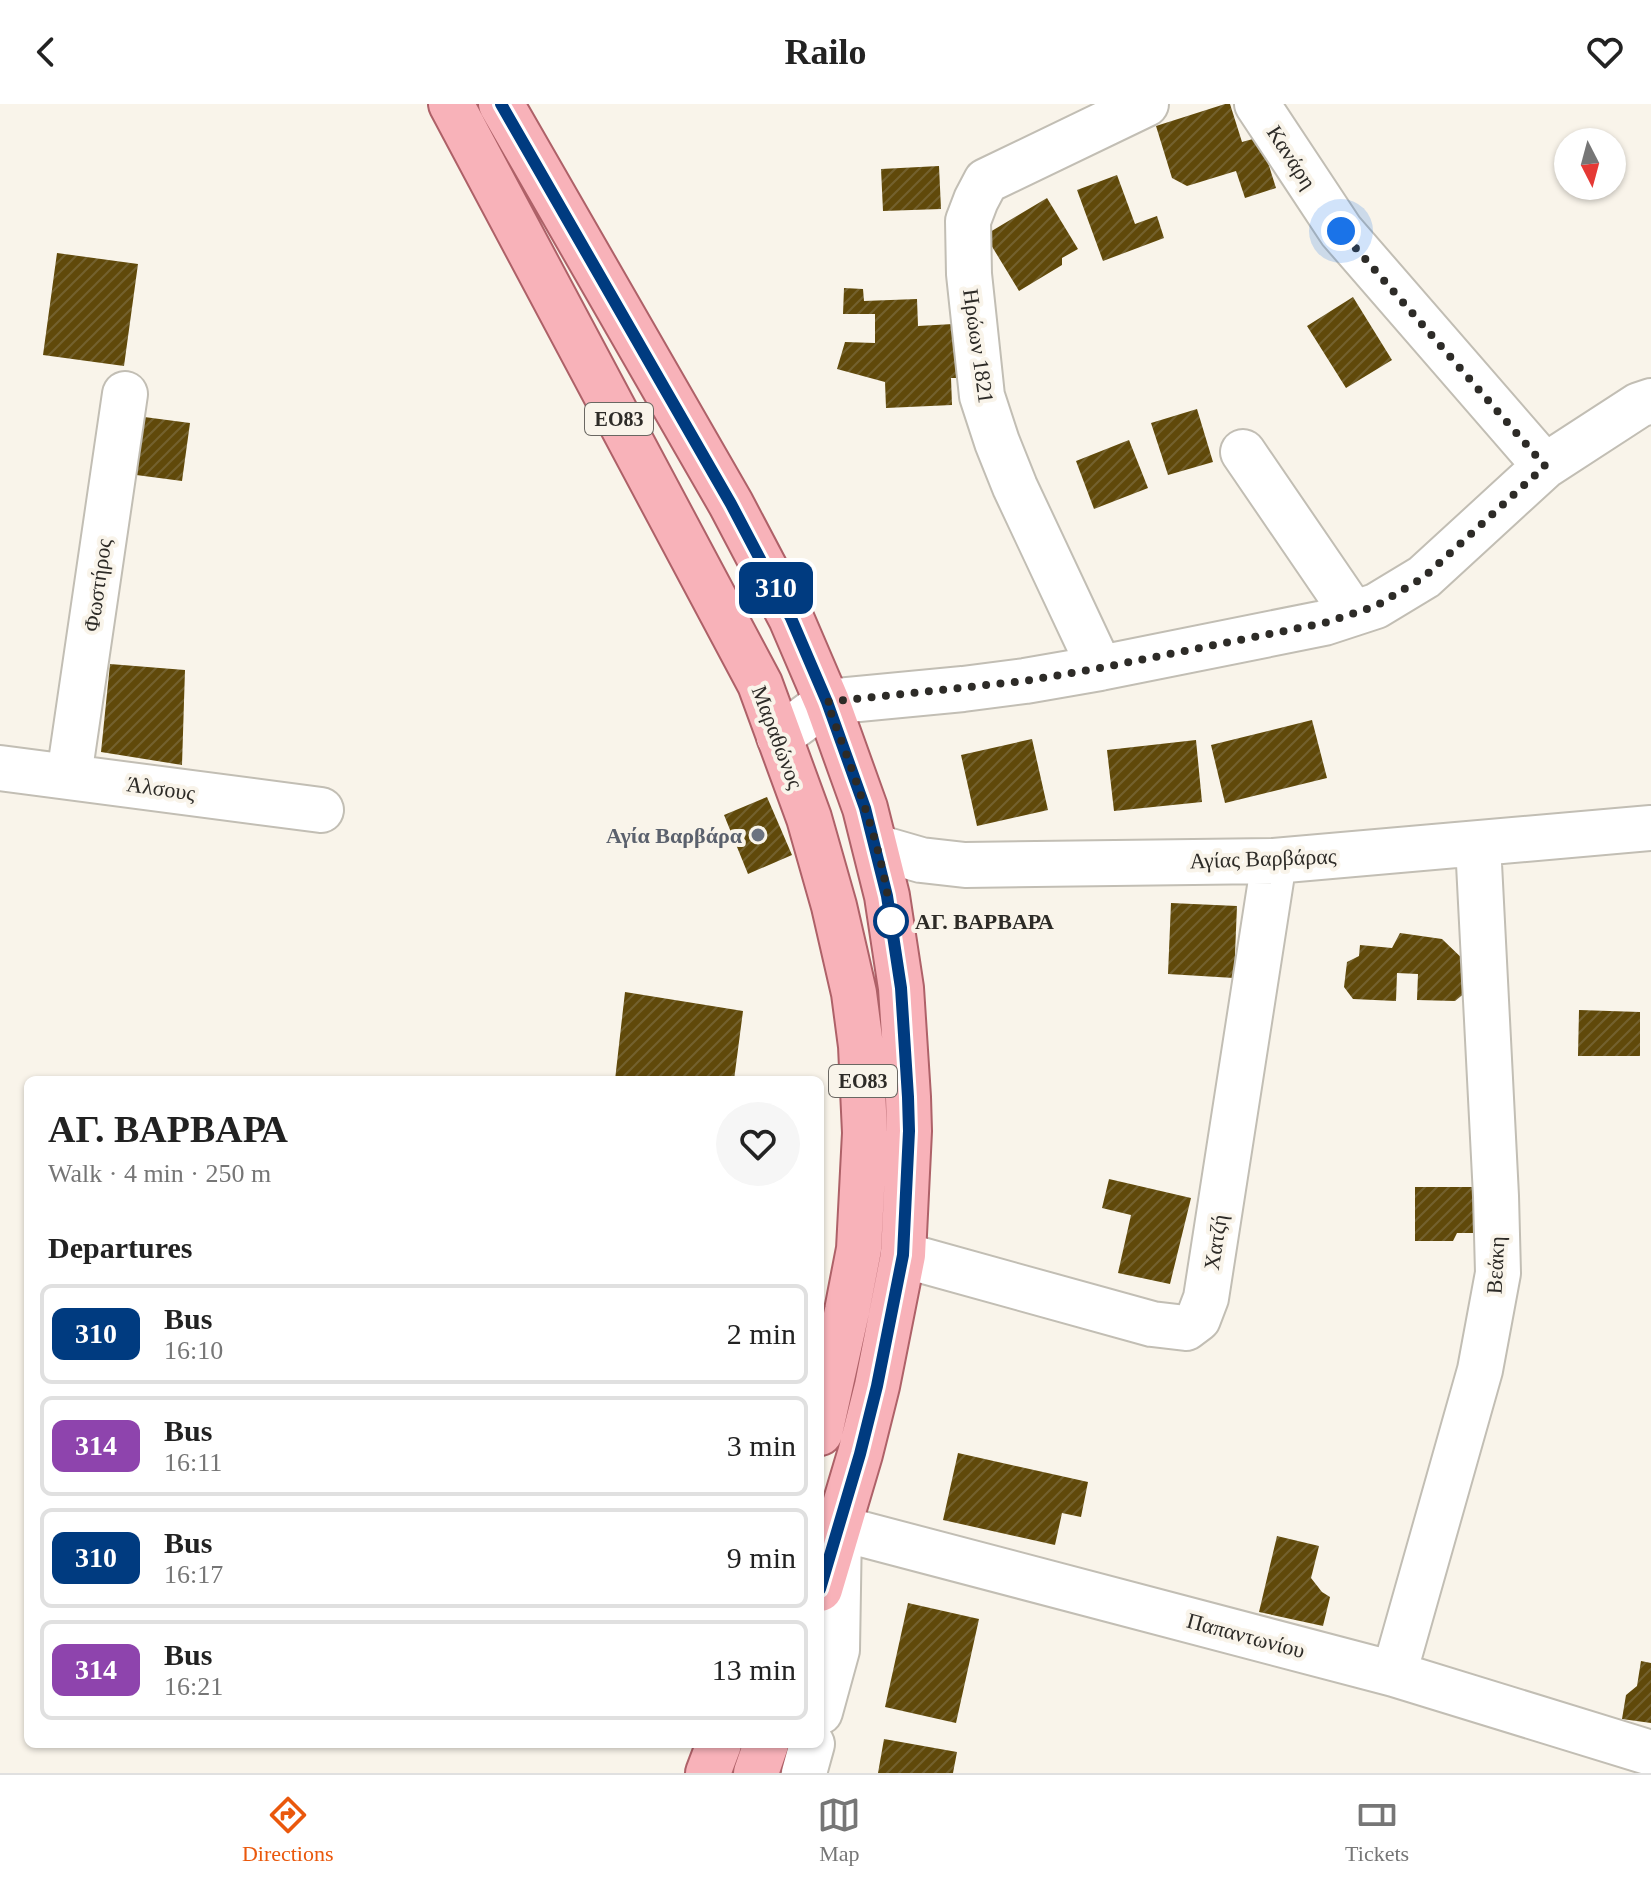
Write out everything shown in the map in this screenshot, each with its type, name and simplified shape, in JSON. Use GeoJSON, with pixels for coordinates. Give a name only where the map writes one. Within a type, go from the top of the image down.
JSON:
{"type":"FeatureCollection","features":[{"type":"Feature","properties":{"kind":"main road","name":"Μαραθώνος"},"geometry":{"type":"LineString","coordinates":[[451,104],[760,684],[809,818],[854,993],[861,1046],[865,1133],[859,1249],[824,1416]]}},
{"type":"Feature","properties":{"kind":"main road","name":"ΕΟ83"},"geometry":{"type":"LineString","coordinates":[[501,104],[738,516],[791,618],[827,702],[865,808],[887,896],[905,1041],[909,1131],[903,1255],[877,1386],[824,1576]]}},
{"type":"Feature","properties":{"kind":"main road"},"geometry":{"type":"LineString","coordinates":[[708,1773],[717,1748]]}},
{"type":"Feature","properties":{"kind":"main road"},"geometry":{"type":"LineString","coordinates":[[756,1773],[765,1748]]}},
{"type":"Feature","properties":{"kind":"street","name":"Ηρώων 1821"},"geometry":{"type":"LineString","coordinates":[[1100,668],[1015,487],[982,396],[969,274],[968,221],[986,181],[1146,104]]}},
{"type":"Feature","properties":{"kind":"street","name":"Κανάρη"},"geometry":{"type":"LineString","coordinates":[[1257,104],[1341,231],[1545,466]]}},
{"type":"Feature","properties":{"kind":"street","name":"Φωστήρος"},"geometry":{"type":"LineString","coordinates":[[69,776],[125,394]]}},
{"type":"Feature","properties":{"kind":"street"},"geometry":{"type":"LineString","coordinates":[[779,737],[827,702],[978,687],[1100,668],[1324,623],[1376,606],[1424,577],[1545,466],[1639,405],[1651,401]]}},
{"type":"Feature","properties":{"kind":"street"},"geometry":{"type":"LineString","coordinates":[[1243,452],[1353,613]]}},
{"type":"Feature","properties":{"kind":"street","name":"Άλσους"},"geometry":{"type":"LineString","coordinates":[[0,768],[321,810]]}},
{"type":"Feature","properties":{"kind":"street","name":"Αγίας Βαρβάρας"},"geometry":{"type":"LineString","coordinates":[[876,847],[921,860],[965,865],[1274,861],[1651,828]]}},
{"type":"Feature","properties":{"kind":"street","name":"Βεάκη"},"geometry":{"type":"LineString","coordinates":[[1394,1674],[1480,1370],[1498,1273],[1478,844]]}},
{"type":"Feature","properties":{"kind":"street","name":"Χατζή"},"geometry":{"type":"LineString","coordinates":[[903,1255],[1152,1324],[1186,1328],[1198,1319],[1206,1298],[1274,861]]}},
{"type":"Feature","properties":{"kind":"street"},"geometry":{"type":"LineString","coordinates":[[824,1697],[837,1650],[839,1528]]}},
{"type":"Feature","properties":{"kind":"street","name":"Παπαντωνίου"},"geometry":{"type":"LineString","coordinates":[[839,1528],[1394,1674],[1651,1753]]}},
{"type":"Feature","properties":{"kind":"street"},"geometry":{"type":"LineString","coordinates":[[804,1773],[811,1748]]}},
{"type":"Feature","properties":{"kind":"building"},"geometry":{"type":"Polygon","coordinates":[[[1230,104],[1242,142],[1260,137],[1276,188],[1245,198],[1236,171],[1187,186],[1172,178],[1156,126],[1230,104]]]}},
{"type":"Feature","properties":{"kind":"building"},"geometry":{"type":"Polygon","coordinates":[[[939,166],[941,209],[883,211],[881,169],[939,166]]]}},
{"type":"Feature","properties":{"kind":"building"},"geometry":{"type":"Polygon","coordinates":[[[1117,175],[1135,224],[1157,216],[1164,238],[1103,261],[1077,190],[1117,175]]]}},
{"type":"Feature","properties":{"kind":"building"},"geometry":{"type":"Polygon","coordinates":[[[1047,198],[1078,249],[1062,258],[1062,265],[1019,291],[985,235],[1047,198]]]}},
{"type":"Feature","properties":{"kind":"building"},"geometry":{"type":"Polygon","coordinates":[[[57,253],[138,264],[124,366],[43,355],[57,253]]]}},
{"type":"Feature","properties":{"kind":"building"},"geometry":{"type":"Polygon","coordinates":[[[844,288],[863,289],[864,301],[917,299],[918,326],[953,324],[954,344],[965,344],[966,378],[951,378],[952,405],[886,408],[885,382],[837,369],[845,342],[875,343],[875,314],[843,314],[844,288]]]}},
{"type":"Feature","properties":{"kind":"building"},"geometry":{"type":"Polygon","coordinates":[[[1353,297],[1392,360],[1346,388],[1307,326],[1353,297]]]}},
{"type":"Feature","properties":{"kind":"building"},"geometry":{"type":"Polygon","coordinates":[[[1197,409],[1213,462],[1168,475],[1151,423],[1197,409]]]}},
{"type":"Feature","properties":{"kind":"building"},"geometry":{"type":"Polygon","coordinates":[[[129,415],[190,423],[182,481],[121,473],[129,415]]]}},
{"type":"Feature","properties":{"kind":"building"},"geometry":{"type":"Polygon","coordinates":[[[1129,440],[1148,488],[1094,509],[1076,461],[1129,440]]]}},
{"type":"Feature","properties":{"kind":"building"},"geometry":{"type":"Polygon","coordinates":[[[110,664],[185,670],[182,765],[101,752],[110,664]]]}},
{"type":"Feature","properties":{"kind":"building"},"geometry":{"type":"Polygon","coordinates":[[[1312,720],[1327,778],[1225,803],[1211,745],[1312,720]]]}},
{"type":"Feature","properties":{"kind":"building"},"geometry":{"type":"Polygon","coordinates":[[[1032,739],[1048,810],[977,826],[961,755],[1032,739]]]}},
{"type":"Feature","properties":{"kind":"building"},"geometry":{"type":"Polygon","coordinates":[[[1196,740],[1202,802],[1114,811],[1107,750],[1196,740]]]}},
{"type":"Feature","properties":{"kind":"building","name":"Αγία Βαρβάρα"},"geometry":{"type":"Polygon","coordinates":[[[767,797],[792,855],[748,874],[724,815],[767,797]]]}},
{"type":"Feature","properties":{"kind":"building"},"geometry":{"type":"Polygon","coordinates":[[[1171,903],[1237,906],[1234,978],[1168,974],[1171,903]]]}},
{"type":"Feature","properties":{"kind":"building"},"geometry":{"type":"Polygon","coordinates":[[[1400,933],[1442,939],[1468,964],[1466,992],[1455,1001],[1417,1000],[1418,974],[1397,973],[1396,1001],[1353,999],[1344,987],[1347,962],[1359,956],[1360,945],[1392,948],[1400,933]]]}},
{"type":"Feature","properties":{"kind":"building"},"geometry":{"type":"Polygon","coordinates":[[[625,992],[743,1011],[735,1076],[615,1076],[625,992]]]}},
{"type":"Feature","properties":{"kind":"building"},"geometry":{"type":"Polygon","coordinates":[[[1579,1010],[1640,1012],[1640,1056],[1578,1056],[1579,1010]]]}},
{"type":"Feature","properties":{"kind":"building"},"geometry":{"type":"Polygon","coordinates":[[[1109,1179],[1191,1198],[1170,1284],[1118,1273],[1131,1215],[1102,1208],[1109,1179]]]}},
{"type":"Feature","properties":{"kind":"building"},"geometry":{"type":"Polygon","coordinates":[[[1415,1187],[1479,1187],[1479,1233],[1457,1233],[1453,1241],[1415,1241],[1415,1187]]]}},
{"type":"Feature","properties":{"kind":"building"},"geometry":{"type":"Polygon","coordinates":[[[958,1453],[1088,1482],[1081,1517],[1062,1513],[1055,1545],[943,1520],[958,1453]]]}},
{"type":"Feature","properties":{"kind":"building"},"geometry":{"type":"Polygon","coordinates":[[[1277,1536],[1319,1546],[1311,1578],[1330,1597],[1323,1626],[1259,1612],[1277,1536]]]}},
{"type":"Feature","properties":{"kind":"building"},"geometry":{"type":"Polygon","coordinates":[[[908,1603],[979,1619],[956,1723],[885,1707],[908,1603]]]}},
{"type":"Feature","properties":{"kind":"building"},"geometry":{"type":"Polygon","coordinates":[[[1641,1661],[1651,1663],[1651,1723],[1622,1719],[1626,1695],[1637,1686],[1641,1661]]]}},
{"type":"Feature","properties":{"kind":"building"},"geometry":{"type":"Polygon","coordinates":[[[884,1739],[957,1752],[953,1773],[878,1773],[884,1739]]]}},
{"type":"Feature","properties":{"kind":"bus line","name":"310"},"geometry":{"type":"LineString","coordinates":[[501,104],[731,504],[791,618],[827,702],[865,808],[887,896],[901,988],[908,1097],[903,1255],[877,1386],[824,1576]]}},
{"type":"Feature","properties":{"kind":"place","name":"Αγία Βαρβάρα"},"geometry":{"type":"Point","coordinates":[758,835]}},
{"type":"Feature","properties":{"kind":"place","name":"ΑΓ. ΒΑΡΒΑΡΑ"},"geometry":{"type":"Point","coordinates":[891,921]}},
{"type":"Feature","properties":{"kind":"route"},"geometry":{"type":"LineString","coordinates":[[891,921],[865,808],[827,702],[963,689],[1100,668],[1324,623],[1376,606],[1424,577],[1545,466],[1341,231]]}}]}
